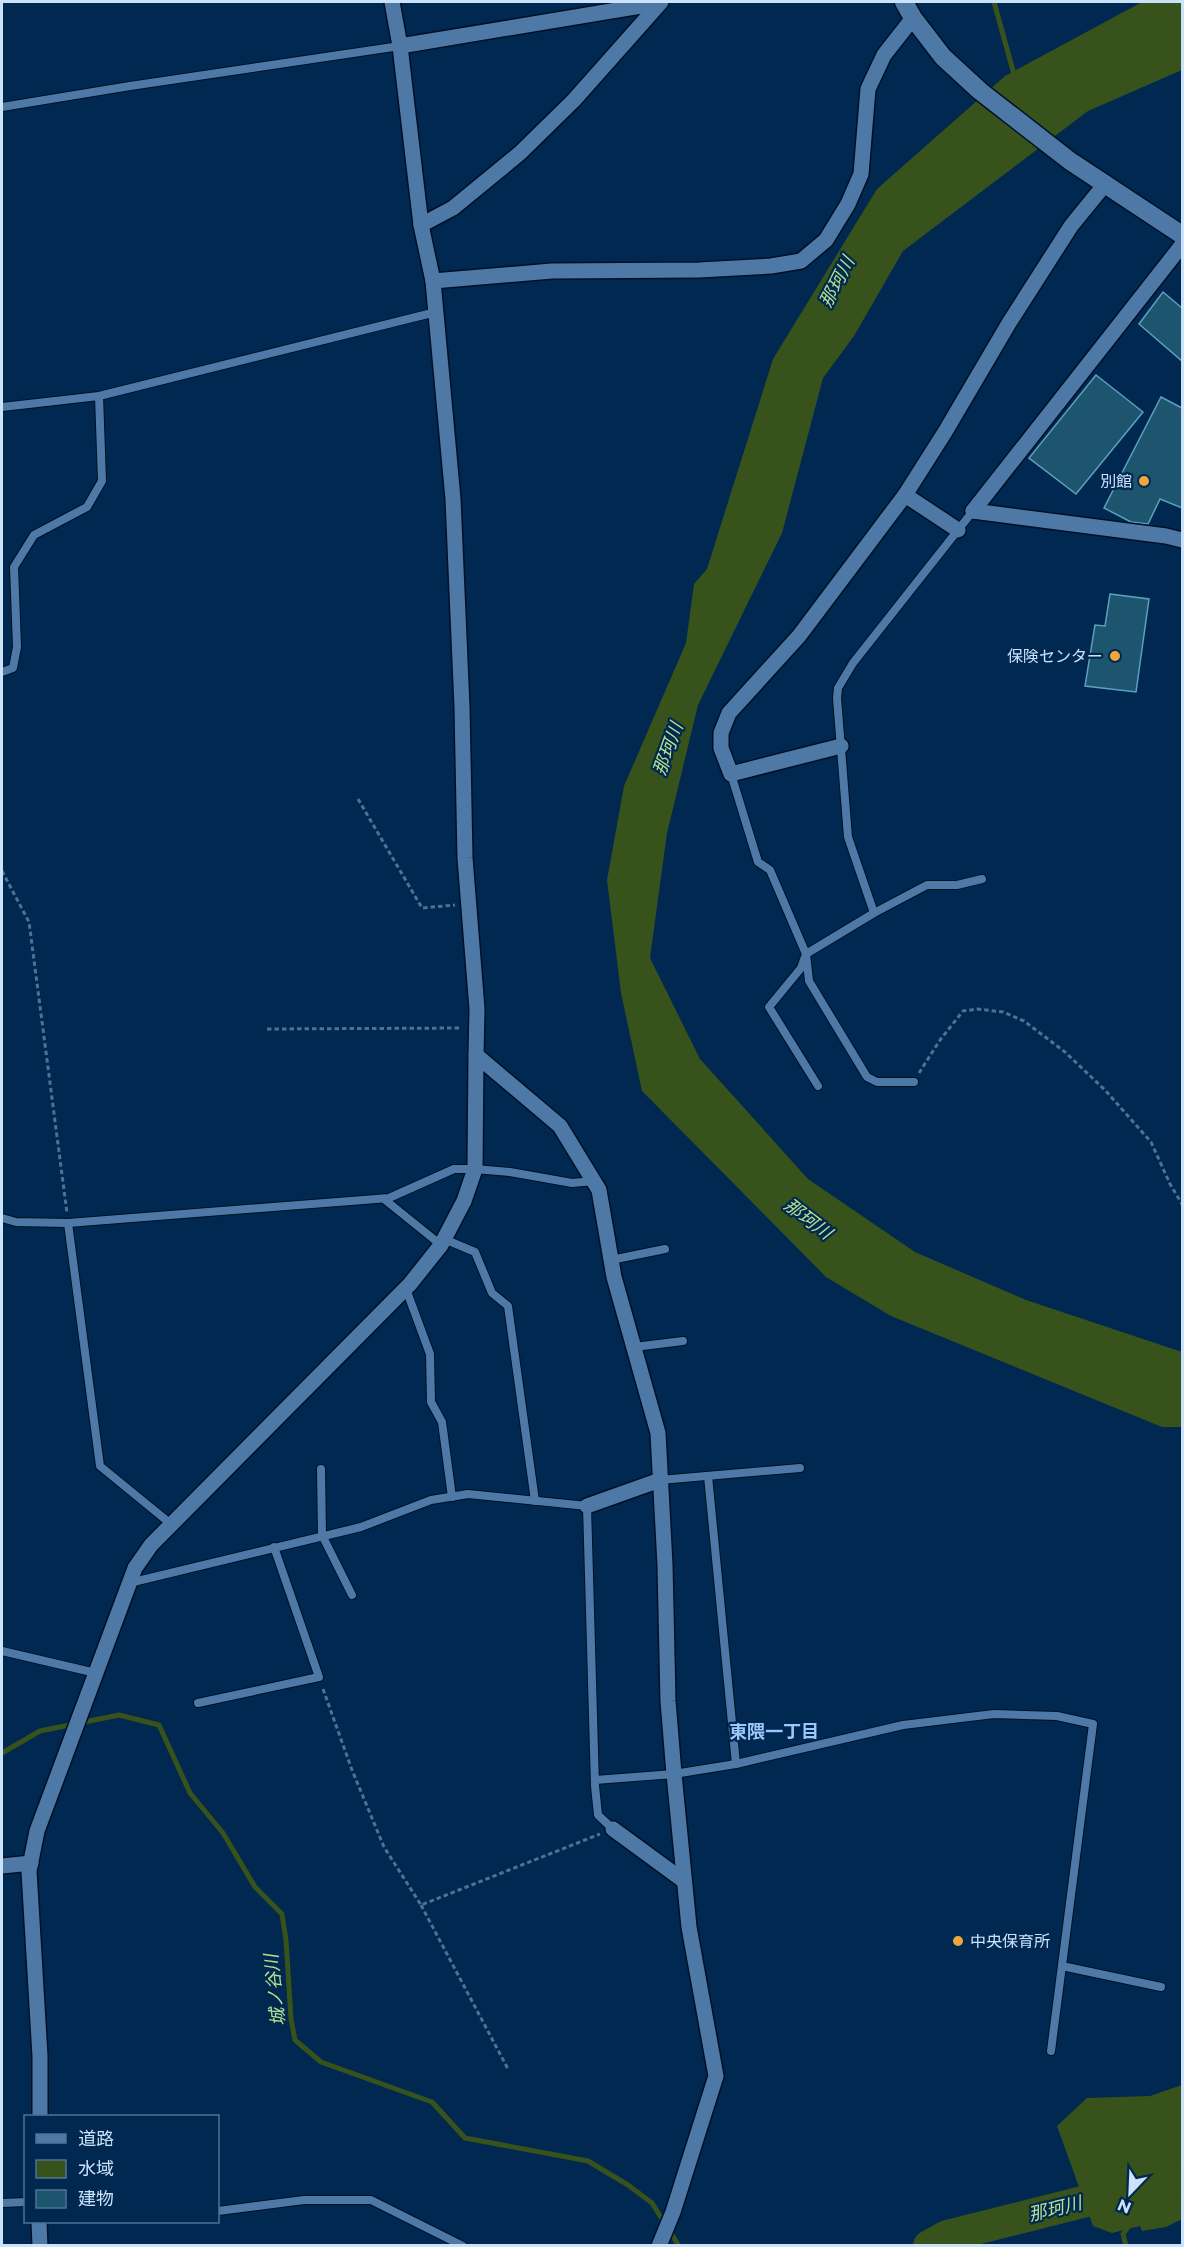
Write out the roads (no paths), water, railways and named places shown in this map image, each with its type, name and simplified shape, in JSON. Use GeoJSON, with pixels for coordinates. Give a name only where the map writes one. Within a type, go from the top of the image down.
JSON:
{"type":"FeatureCollection","features":[{"type":"Feature","properties":{"kind":"street"},"geometry":{"type":"LineString","coordinates":[[40,2115],[40,2056],[30,1899],[31,1863],[37,1831],[135,1568],[151,1545],[171,1524],[406,1289],[442,1242],[464,1201],[475,1169],[476,1028],[465,858],[462,707],[453,499],[433,281],[421,225],[400,46],[392,2]]}},
{"type":"Feature","properties":{"kind":"street"},"geometry":{"type":"LineString","coordinates":[[400,46],[660,2]]}},
{"type":"Feature","properties":{"kind":"street"},"geometry":{"type":"LineString","coordinates":[[421,225],[453,208],[520,153],[574,100],[660,2]]}},
{"type":"Feature","properties":{"kind":"street"},"geometry":{"type":"LineString","coordinates":[[904,2],[913,18],[943,57],[980,91],[1070,160],[1182,235]]}},
{"type":"Feature","properties":{"kind":"street"},"geometry":{"type":"LineString","coordinates":[[433,281],[552,271],[699,270],[801,261],[826,240],[848,204],[861,174],[868,89],[884,55],[913,18]]}},
{"type":"Feature","properties":{"kind":"street"},"geometry":{"type":"LineString","coordinates":[[841,746],[731,774],[721,748],[721,733],[729,713],[799,636],[905,495],[1009,323],[1071,226],[1106,183]]}},
{"type":"Feature","properties":{"kind":"street"},"geometry":{"type":"LineString","coordinates":[[973,511],[1182,245]]}},
{"type":"Feature","properties":{"kind":"street"},"geometry":{"type":"LineString","coordinates":[[905,495],[958,530]]}},
{"type":"Feature","properties":{"kind":"street"},"geometry":{"type":"LineString","coordinates":[[973,511],[1182,540]]}},
{"type":"Feature","properties":{"kind":"street"},"geometry":{"type":"LineString","coordinates":[[476,1056],[560,1126],[599,1190],[611,1260],[658,1433],[665,1565],[668,1701],[674,1774],[689,1927],[716,2076],[673,2212],[659,2246]]}},
{"type":"Feature","properties":{"kind":"street"},"geometry":{"type":"LineString","coordinates":[[587,1506],[660,1480]]}},
{"type":"Feature","properties":{"kind":"street"},"geometry":{"type":"LineString","coordinates":[[613,1829],[684,1881]]}},
{"type":"Feature","properties":{"kind":"street"},"geometry":{"type":"LineString","coordinates":[[2,1866],[31,1863]]}},
{"type":"Feature","properties":{"kind":"street"},"geometry":{"type":"LineString","coordinates":[[39,2223],[40,2246]]}},
{"type":"Feature","properties":{"kind":"lane"},"geometry":{"type":"LineString","coordinates":[[2,107],[400,46]]}},
{"type":"Feature","properties":{"kind":"lane"},"geometry":{"type":"LineString","coordinates":[[2,407],[99,396],[436,312]]}},
{"type":"Feature","properties":{"kind":"lane"},"geometry":{"type":"LineString","coordinates":[[2,672],[13,668],[17,647],[14,567],[34,535],[87,507],[102,481],[99,396]]}},
{"type":"Feature","properties":{"kind":"lane"},"geometry":{"type":"LineString","coordinates":[[874,913],[848,837],[838,688],[853,663],[973,511]]}},
{"type":"Feature","properties":{"kind":"lane"},"geometry":{"type":"LineString","coordinates":[[731,774],[758,862],[770,870],[806,954],[809,981],[867,1077],[878,1082],[914,1082]]}},
{"type":"Feature","properties":{"kind":"lane"},"geometry":{"type":"LineString","coordinates":[[818,1086],[769,1007],[801,968],[806,954],[874,913],[927,885],[957,885],[982,879]]}},
{"type":"Feature","properties":{"kind":"lane"},"geometry":{"type":"LineString","coordinates":[[2,1218],[16,1222],[68,1223],[384,1199],[454,1169],[475,1169],[572,1183],[594,1181]]}},
{"type":"Feature","properties":{"kind":"lane"},"geometry":{"type":"LineString","coordinates":[[384,1199],[442,1242],[475,1252],[492,1293],[508,1306],[535,1501]]}},
{"type":"Feature","properties":{"kind":"lane"},"geometry":{"type":"LineString","coordinates":[[68,1223],[100,1466],[171,1524]]}},
{"type":"Feature","properties":{"kind":"lane"},"geometry":{"type":"LineString","coordinates":[[611,1260],[664,1249]]}},
{"type":"Feature","properties":{"kind":"lane"},"geometry":{"type":"LineString","coordinates":[[406,1289],[430,1354],[431,1402],[442,1422],[452,1497]]}},
{"type":"Feature","properties":{"kind":"lane"},"geometry":{"type":"LineString","coordinates":[[634,1347],[683,1341]]}},
{"type":"Feature","properties":{"kind":"lane"},"geometry":{"type":"LineString","coordinates":[[660,1480],[800,1468]]}},
{"type":"Feature","properties":{"kind":"lane"},"geometry":{"type":"LineString","coordinates":[[321,1469],[322,1535],[352,1595]]}},
{"type":"Feature","properties":{"kind":"lane"},"geometry":{"type":"LineString","coordinates":[[708,1476],[736,1764]]}},
{"type":"Feature","properties":{"kind":"lane"},"geometry":{"type":"LineString","coordinates":[[129,1583],[362,1527],[431,1500],[468,1494],[587,1506],[595,1780],[598,1815],[613,1829]]}},
{"type":"Feature","properties":{"kind":"lane"},"geometry":{"type":"LineString","coordinates":[[198,1703],[319,1677],[274,1547]]}},
{"type":"Feature","properties":{"kind":"lane"},"geometry":{"type":"LineString","coordinates":[[2,1651],[96,1673]]}},
{"type":"Feature","properties":{"kind":"lane"},"geometry":{"type":"LineString","coordinates":[[595,1780],[674,1774],[736,1764],[818,1743],[903,1725],[994,1714],[1057,1716],[1093,1724],[1051,2051]]}},
{"type":"Feature","properties":{"kind":"lane"},"geometry":{"type":"LineString","coordinates":[[1062,1966],[1161,1987]]}},
{"type":"Feature","properties":{"kind":"lane"},"geometry":{"type":"LineString","coordinates":[[219,2211],[304,2200],[371,2200],[463,2246]]}},
{"type":"Feature","properties":{"kind":"lane"},"geometry":{"type":"LineString","coordinates":[[2,2202],[24,2202]]}},
{"type":"Feature","properties":{"kind":"water"},"geometry":{"type":"Polygon","coordinates":[[[1142,2],[1182,2],[1182,70],[1088,111],[903,251],[854,336],[823,378],[782,533],[698,705],[667,833],[650,958],[700,1059],[808,1179],[915,1252],[1026,1300],[1182,1352],[1182,1427],[1162,1427],[891,1316],[826,1277],[642,1091],[621,993],[607,880],[624,786],[686,643],[694,584],[707,569],[773,359],[877,189],[1005,76],[1142,2]]]}},
{"type":"Feature","properties":{"kind":"water"},"geometry":{"type":"Polygon","coordinates":[[[1182,2085],[1182,2219],[1166,2227],[1142,2231],[1140,2226],[1112,2233],[1093,2226],[1057,2126],[1087,2098],[1150,2096],[1182,2085]]]}},
{"type":"Feature","properties":{"kind":"waterway"},"geometry":{"type":"LineString","coordinates":[[994,2],[1015,78]]}},
{"type":"Feature","properties":{"kind":"waterway","name":"城ノ谷川"},"geometry":{"type":"LineString","coordinates":[[2,1753],[40,1731],[119,1715],[159,1725],[190,1793],[223,1833],[255,1887],[282,1914],[291,2019],[295,2040],[321,2062],[432,2102],[465,2138],[588,2161],[628,2185],[652,2203],[679,2246]]}},
{"type":"Feature","properties":{"kind":"waterway","name":"那珂川"},"geometry":{"type":"LineString","coordinates":[[929,2246],[947,2236],[1182,2177]]}},
{"type":"Feature","properties":{"kind":"waterway"},"geometry":{"type":"LineString","coordinates":[[1126,2246],[1123,2234],[1129,2226]]}},
{"type":"Feature","properties":{"kind":"place","name":"別館"},"geometry":{"type":"Point","coordinates":[1144,481]}},
{"type":"Feature","properties":{"kind":"place","name":"保険センター"},"geometry":{"type":"Point","coordinates":[1115,656]}},
{"type":"Feature","properties":{"kind":"place","name":"中央保育所"},"geometry":{"type":"Point","coordinates":[958,1941]}},
{"type":"Feature","properties":{"kind":"district","name":"東隈一丁目"},"geometry":{"type":"Point","coordinates":[774,1732]}}]}
